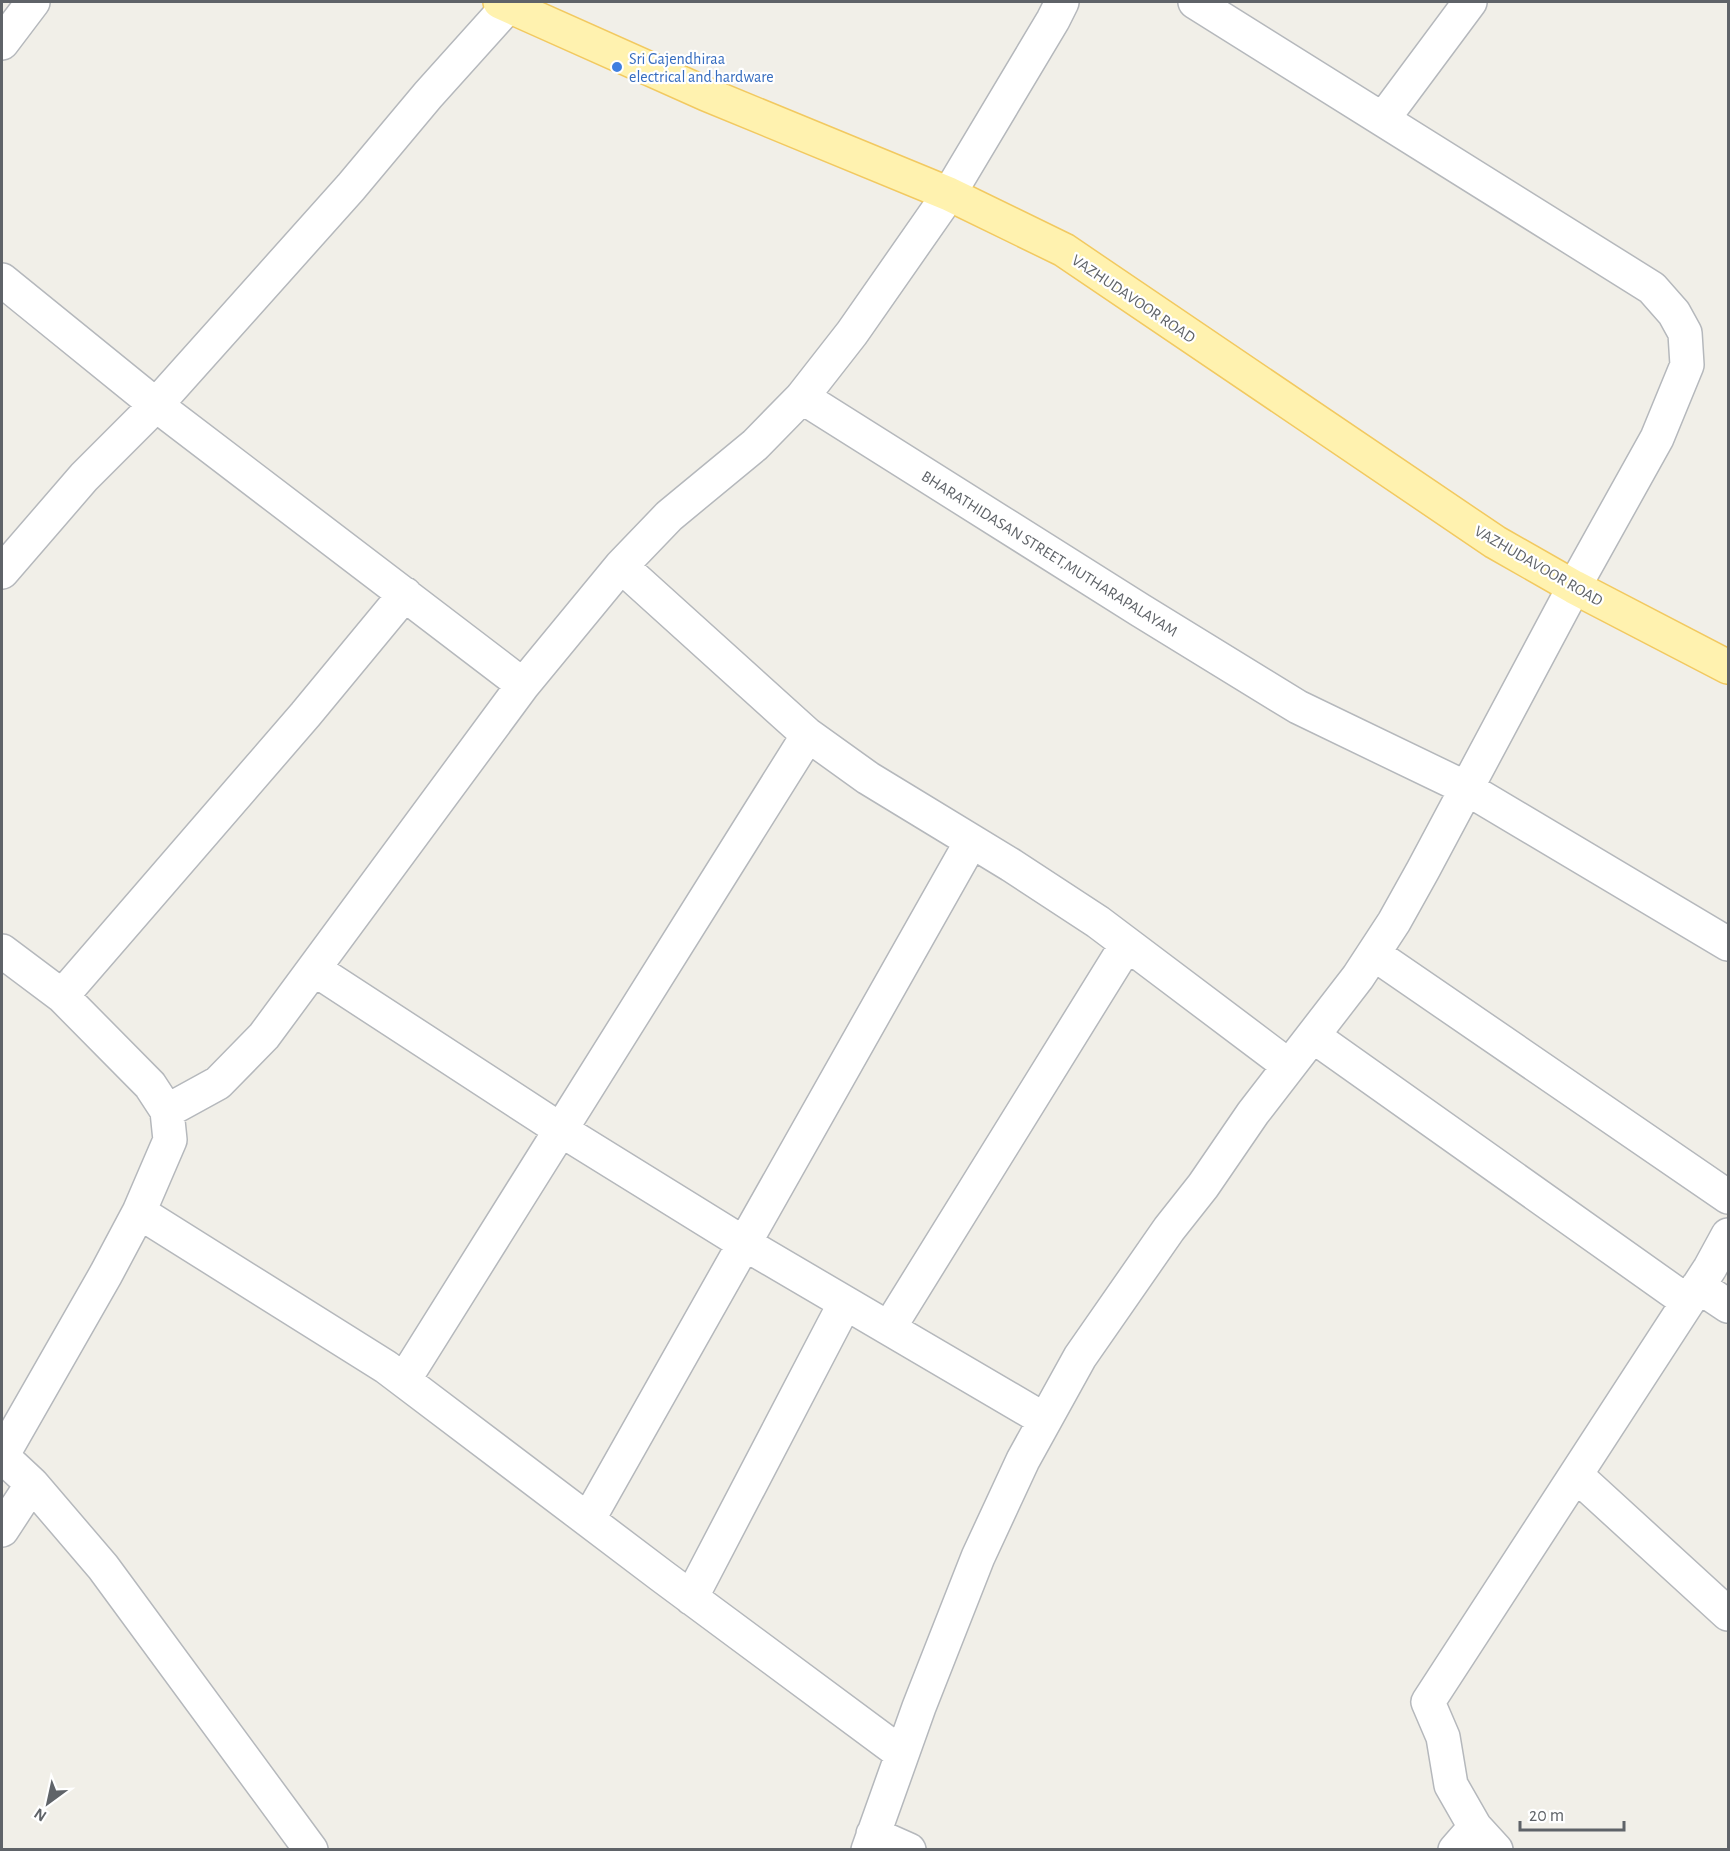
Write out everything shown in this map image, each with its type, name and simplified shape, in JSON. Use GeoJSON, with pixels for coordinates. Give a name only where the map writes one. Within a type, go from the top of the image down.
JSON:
{"type":"FeatureCollection","features":[{"type":"Feature","properties":{"kind":"main road","name":"VAZHUDAVOOR ROAD"},"geometry":{"type":"LineString","coordinates":[[504,4],[706,94],[949,194],[1064,250],[1495,542],[1574,587],[1728,667]]}},
{"type":"Feature","properties":{"kind":"street"},"geometry":{"type":"LineString","coordinates":[[2,43],[33,2]]}},
{"type":"Feature","properties":{"kind":"street"},"geometry":{"type":"LineString","coordinates":[[167,1111],[218,1083],[264,1036],[523,685],[621,566],[669,516],[755,445],[802,397],[852,333],[949,194],[1062,2]]}},
{"type":"Feature","properties":{"kind":"street"},"geometry":{"type":"LineString","coordinates":[[909,1850],[871,1842],[902,1754],[978,1557],[1023,1460],[1080,1357],[1105,1320],[1289,1066],[1374,954],[1423,870],[1574,587],[1657,438],[1687,365],[1685,333],[1674,313],[1652,288],[1195,2]]}},
{"type":"Feature","properties":{"kind":"street"},"geometry":{"type":"LineString","coordinates":[[1383,119],[1470,2]]}},
{"type":"Feature","properties":{"kind":"street"},"geometry":{"type":"LineString","coordinates":[[2,572],[84,477],[156,405],[351,187],[504,4]]}},
{"type":"Feature","properties":{"kind":"street"},"geometry":{"type":"LineString","coordinates":[[2,280],[156,405],[523,685]]}},
{"type":"Feature","properties":{"kind":"street","name":"BHARATHIDASAN STREET,MUTHARAPALAYAM"},"geometry":{"type":"LineString","coordinates":[[802,397],[1298,707],[1466,788],[1728,944]]}},
{"type":"Feature","properties":{"kind":"street"},"geometry":{"type":"LineString","coordinates":[[621,566],[808,735],[868,778],[1078,909],[1289,1066]]}},
{"type":"Feature","properties":{"kind":"street"},"geometry":{"type":"LineString","coordinates":[[62,996],[305,715],[405,594]]}},
{"type":"Feature","properties":{"kind":"street"},"geometry":{"type":"LineString","coordinates":[[404,1380],[808,735]]}},
{"type":"Feature","properties":{"kind":"street"},"geometry":{"type":"LineString","coordinates":[[588,1520],[971,842]]}},
{"type":"Feature","properties":{"kind":"street"},"geometry":{"type":"LineString","coordinates":[[889,1328],[1127,944]]}},
{"type":"Feature","properties":{"kind":"street"},"geometry":{"type":"LineString","coordinates":[[2,951],[62,996],[150,1085],[167,1111],[170,1140],[139,1212],[2,1456],[32,1484],[103,1567],[311,1850]]}},
{"type":"Feature","properties":{"kind":"street"},"geometry":{"type":"LineString","coordinates":[[1374,954],[1728,1197]]}},
{"type":"Feature","properties":{"kind":"street"},"geometry":{"type":"LineString","coordinates":[[314,969],[561,1130],[744,1244],[1046,1420]]}},
{"type":"Feature","properties":{"kind":"street"},"geometry":{"type":"LineString","coordinates":[[1313,1035],[1693,1294],[1728,1306]]}},
{"type":"Feature","properties":{"kind":"street"},"geometry":{"type":"LineString","coordinates":[[139,1212],[404,1380],[902,1754]]}},
{"type":"Feature","properties":{"kind":"street"},"geometry":{"type":"LineString","coordinates":[[1475,1842],[1451,1785],[1443,1737],[1428,1702],[1693,1294],[1728,1235]]}},
{"type":"Feature","properties":{"kind":"street"},"geometry":{"type":"LineString","coordinates":[[692,1598],[845,1303]]}},
{"type":"Feature","properties":{"kind":"street"},"geometry":{"type":"LineString","coordinates":[[1576,1475],[1728,1614]]}},
{"type":"Feature","properties":{"kind":"street"},"geometry":{"type":"LineString","coordinates":[[2,1530],[32,1484]]}},
{"type":"Feature","properties":{"kind":"place","name":"Sri Gajendhiraa electrical and hardware"},"geometry":{"type":"Point","coordinates":[617,67]}}]}
